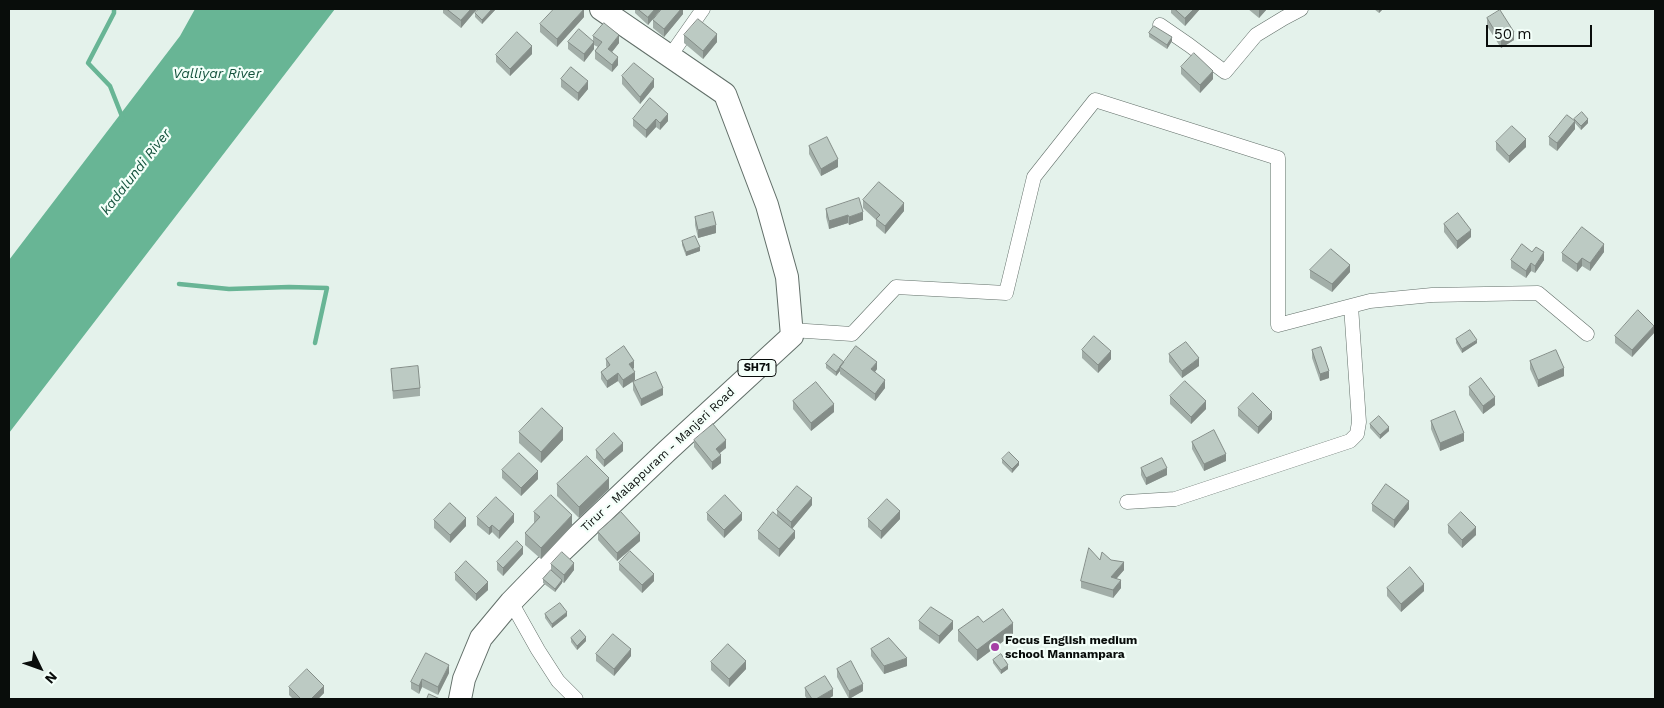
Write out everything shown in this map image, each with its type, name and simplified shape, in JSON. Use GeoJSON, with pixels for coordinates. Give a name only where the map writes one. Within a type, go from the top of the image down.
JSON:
{"type":"FeatureCollection","features":[{"type":"Feature","properties":{"kind":"main road"},"geometry":{"type":"LineString","coordinates":[[601,9],[725,94],[767,205],[787,277],[791,330]]}},
{"type":"Feature","properties":{"kind":"main road","name":"Tirur - Malappuram - Manjeri Road"},"geometry":{"type":"LineString","coordinates":[[460,699],[464,679],[481,638],[511,602],[546,566],[660,458],[792,336],[791,330]]}},
{"type":"Feature","properties":{"kind":"street"},"geometry":{"type":"LineString","coordinates":[[670,56],[703,9]]}},
{"type":"Feature","properties":{"kind":"street"},"geometry":{"type":"LineString","coordinates":[[1160,26],[1225,72],[1256,35],[1301,9]]}},
{"type":"Feature","properties":{"kind":"street"},"geometry":{"type":"LineString","coordinates":[[791,330],[852,334],[896,287],[1006,293],[1034,177],[1095,100],[1278,158],[1278,325],[1370,301],[1432,296],[1538,293],[1587,334]]}},
{"type":"Feature","properties":{"kind":"street"},"geometry":{"type":"LineString","coordinates":[[1126,502],[1175,499],[1350,441],[1357,434],[1359,422],[1351,306]]}},
{"type":"Feature","properties":{"kind":"street"},"geometry":{"type":"LineString","coordinates":[[511,602],[558,682],[576,699]]}},
{"type":"Feature","properties":{"kind":"water","name":"Valliyar River"},"geometry":{"type":"Polygon","coordinates":[[[195,9],[335,9],[9,433],[9,260],[180,36],[195,9]]]}},
{"type":"Feature","properties":{"kind":"building"},"geometry":{"type":"Polygon","coordinates":[[[447,9],[471,9],[461,20],[447,9]]]}},
{"type":"Feature","properties":{"kind":"building"},"geometry":{"type":"Polygon","coordinates":[[[479,9],[492,9],[482,20],[475,13],[479,9]]]}},
{"type":"Feature","properties":{"kind":"building"},"geometry":{"type":"Polygon","coordinates":[[[554,9],[584,9],[557,39],[540,24],[554,9]]]}},
{"type":"Feature","properties":{"kind":"building"},"geometry":{"type":"Polygon","coordinates":[[[638,9],[655,9],[648,17],[638,9]]]}},
{"type":"Feature","properties":{"kind":"building"},"geometry":{"type":"Polygon","coordinates":[[[662,9],[681,9],[664,29],[653,20],[662,9]]]}},
{"type":"Feature","properties":{"kind":"building"},"geometry":{"type":"Polygon","coordinates":[[[1175,9],[1194,9],[1185,18],[1175,9]]]}},
{"type":"Feature","properties":{"kind":"building"},"geometry":{"type":"Polygon","coordinates":[[[1500,10],[1514,32],[1501,41],[1487,18],[1500,10]]]}},
{"type":"Feature","properties":{"kind":"building"},"geometry":{"type":"Polygon","coordinates":[[[698,19],[717,34],[703,51],[684,35],[698,19]]]}},
{"type":"Feature","properties":{"kind":"building"},"geometry":{"type":"Polygon","coordinates":[[[604,23],[619,35],[608,49],[618,57],[612,65],[595,51],[602,42],[593,36],[604,23]]]}},
{"type":"Feature","properties":{"kind":"building"},"geometry":{"type":"Polygon","coordinates":[[[1154,26],[1172,37],[1167,45],[1149,33],[1154,26]]]}},
{"type":"Feature","properties":{"kind":"building"},"geometry":{"type":"Polygon","coordinates":[[[579,29],[594,42],[584,54],[568,42],[579,29]]]}},
{"type":"Feature","properties":{"kind":"building"},"geometry":{"type":"Polygon","coordinates":[[[517,32],[532,46],[510,69],[496,55],[517,32]]]}},
{"type":"Feature","properties":{"kind":"building"},"geometry":{"type":"Polygon","coordinates":[[[1194,53],[1213,71],[1200,85],[1181,67],[1194,53]]]}},
{"type":"Feature","properties":{"kind":"building"},"geometry":{"type":"Polygon","coordinates":[[[634,63],[654,79],[640,97],[622,76],[634,63]]]}},
{"type":"Feature","properties":{"kind":"building"},"geometry":{"type":"Polygon","coordinates":[[[571,67],[588,81],[578,93],[561,79],[571,67]]]}},
{"type":"Feature","properties":{"kind":"building"},"geometry":{"type":"Polygon","coordinates":[[[650,98],[668,114],[660,123],[656,119],[646,130],[633,119],[650,98]]]}},
{"type":"Feature","properties":{"kind":"building"},"geometry":{"type":"Polygon","coordinates":[[[1582,112],[1588,119],[1581,126],[1574,119],[1582,112]]]}},
{"type":"Feature","properties":{"kind":"building"},"geometry":{"type":"Polygon","coordinates":[[[1567,115],[1575,121],[1557,143],[1549,137],[1567,115]]]}},
{"type":"Feature","properties":{"kind":"building"},"geometry":{"type":"Polygon","coordinates":[[[1512,126],[1526,139],[1509,156],[1496,142],[1512,126]]]}},
{"type":"Feature","properties":{"kind":"building"},"geometry":{"type":"Polygon","coordinates":[[[827,137],[838,159],[821,169],[809,146],[827,137]]]}},
{"type":"Feature","properties":{"kind":"building"},"geometry":{"type":"Polygon","coordinates":[[[879,182],[904,203],[885,226],[876,219],[880,215],[863,200],[879,182]]]}},
{"type":"Feature","properties":{"kind":"building"},"geometry":{"type":"Polygon","coordinates":[[[859,198],[863,212],[829,221],[826,209],[859,198]]]}},
{"type":"Feature","properties":{"kind":"building"},"geometry":{"type":"Polygon","coordinates":[[[713,212],[716,225],[698,230],[695,217],[713,212]]]}},
{"type":"Feature","properties":{"kind":"building"},"geometry":{"type":"Polygon","coordinates":[[[1458,213],[1471,230],[1457,241],[1444,224],[1458,213]]]}},
{"type":"Feature","properties":{"kind":"building"},"geometry":{"type":"Polygon","coordinates":[[[1582,227],[1604,244],[1590,263],[1582,258],[1577,264],[1562,253],[1582,227]]]}},
{"type":"Feature","properties":{"kind":"building"},"geometry":{"type":"Polygon","coordinates":[[[695,236],[700,247],[686,252],[682,241],[695,236]]]}},
{"type":"Feature","properties":{"kind":"building"},"geometry":{"type":"Polygon","coordinates":[[[1522,244],[1532,252],[1536,247],[1544,252],[1535,266],[1531,263],[1526,271],[1511,260],[1522,244]]]}},
{"type":"Feature","properties":{"kind":"building"},"geometry":{"type":"Polygon","coordinates":[[[1331,249],[1350,265],[1332,284],[1310,270],[1331,249]]]}},
{"type":"Feature","properties":{"kind":"building"},"geometry":{"type":"Polygon","coordinates":[[[1638,310],[1654,326],[1632,350],[1615,336],[1638,310]]]}},
{"type":"Feature","properties":{"kind":"building"},"geometry":{"type":"Polygon","coordinates":[[[1470,330],[1477,340],[1462,349],[1456,339],[1470,330]]]}},
{"type":"Feature","properties":{"kind":"building"},"geometry":{"type":"Polygon","coordinates":[[[1094,336],[1111,351],[1098,365],[1082,350],[1094,336]]]}},
{"type":"Feature","properties":{"kind":"building"},"geometry":{"type":"Polygon","coordinates":[[[1186,342],[1199,358],[1182,371],[1169,354],[1186,342]]]}},
{"type":"Feature","properties":{"kind":"building"},"geometry":{"type":"Polygon","coordinates":[[[624,346],[634,361],[629,364],[635,372],[623,380],[618,373],[607,381],[601,372],[610,365],[606,359],[624,346]]]}},
{"type":"Feature","properties":{"kind":"building"},"geometry":{"type":"Polygon","coordinates":[[[856,346],[877,362],[871,369],[885,380],[875,394],[840,367],[856,346]]]}},
{"type":"Feature","properties":{"kind":"building"},"geometry":{"type":"Polygon","coordinates":[[[1321,347],[1329,371],[1320,374],[1312,350],[1321,347]]]}},
{"type":"Feature","properties":{"kind":"building"},"geometry":{"type":"Polygon","coordinates":[[[1556,350],[1564,368],[1538,380],[1530,361],[1556,350]]]}},
{"type":"Feature","properties":{"kind":"building"},"geometry":{"type":"Polygon","coordinates":[[[834,354],[844,362],[836,372],[826,364],[834,354]]]}},
{"type":"Feature","properties":{"kind":"building"},"geometry":{"type":"Polygon","coordinates":[[[418,366],[420,388],[393,391],[391,369],[418,366]]]}},
{"type":"Feature","properties":{"kind":"building"},"geometry":{"type":"Polygon","coordinates":[[[656,372],[663,388],[641,399],[633,382],[656,372]]]}},
{"type":"Feature","properties":{"kind":"building"},"geometry":{"type":"Polygon","coordinates":[[[1481,378],[1495,397],[1483,406],[1469,387],[1481,378]]]}},
{"type":"Feature","properties":{"kind":"building"},"geometry":{"type":"Polygon","coordinates":[[[1185,381],[1206,401],[1191,417],[1170,396],[1185,381]]]}},
{"type":"Feature","properties":{"kind":"building"},"geometry":{"type":"Polygon","coordinates":[[[816,382],[834,404],[811,423],[793,401],[816,382]]]}},
{"type":"Feature","properties":{"kind":"building"},"geometry":{"type":"Polygon","coordinates":[[[1253,393],[1272,412],[1258,427],[1238,408],[1253,393]]]}},
{"type":"Feature","properties":{"kind":"building"},"geometry":{"type":"Polygon","coordinates":[[[542,408],[563,428],[541,452],[519,432],[542,408]]]}},
{"type":"Feature","properties":{"kind":"building"},"geometry":{"type":"Polygon","coordinates":[[[1455,411],[1464,433],[1440,443],[1431,421],[1455,411]]]}},
{"type":"Feature","properties":{"kind":"building"},"geometry":{"type":"Polygon","coordinates":[[[1379,416],[1389,427],[1380,435],[1370,424],[1379,416]]]}},
{"type":"Feature","properties":{"kind":"building"},"geometry":{"type":"Polygon","coordinates":[[[713,424],[726,440],[716,449],[721,455],[712,462],[694,440],[713,424]]]}},
{"type":"Feature","properties":{"kind":"building"},"geometry":{"type":"Polygon","coordinates":[[[1214,430],[1226,454],[1204,464],[1192,442],[1214,430]]]}},
{"type":"Feature","properties":{"kind":"building"},"geometry":{"type":"Polygon","coordinates":[[[614,433],[623,443],[604,460],[596,450],[614,433]]]}},
{"type":"Feature","properties":{"kind":"building"},"geometry":{"type":"Polygon","coordinates":[[[1009,452],[1019,462],[1012,469],[1002,459],[1009,452]]]}},
{"type":"Feature","properties":{"kind":"building"},"geometry":{"type":"Polygon","coordinates":[[[519,453],[538,471],[521,488],[502,470],[519,453]]]}},
{"type":"Feature","properties":{"kind":"building"},"geometry":{"type":"Polygon","coordinates":[[[587,456],[609,478],[579,507],[557,484],[587,456]]]}},
{"type":"Feature","properties":{"kind":"building"},"geometry":{"type":"Polygon","coordinates":[[[1162,458],[1167,468],[1146,478],[1141,468],[1162,458]]]}},
{"type":"Feature","properties":{"kind":"building"},"geometry":{"type":"Polygon","coordinates":[[[1386,484],[1409,501],[1394,520],[1372,504],[1386,484]]]}},
{"type":"Feature","properties":{"kind":"building"},"geometry":{"type":"Polygon","coordinates":[[[797,486],[812,498],[791,522],[777,510],[797,486]]]}},
{"type":"Feature","properties":{"kind":"building"},"geometry":{"type":"Polygon","coordinates":[[[551,495],[572,515],[541,548],[525,533],[540,517],[534,512],[551,495]]]}},
{"type":"Feature","properties":{"kind":"building"},"geometry":{"type":"Polygon","coordinates":[[[725,495],[742,513],[724,530],[707,513],[725,495]]]}},
{"type":"Feature","properties":{"kind":"building"},"geometry":{"type":"Polygon","coordinates":[[[496,497],[514,514],[499,531],[492,525],[489,528],[477,517],[496,497]]]}},
{"type":"Feature","properties":{"kind":"building"},"geometry":{"type":"Polygon","coordinates":[[[887,499],[900,511],[881,531],[868,519],[887,499]]]}},
{"type":"Feature","properties":{"kind":"building"},"geometry":{"type":"Polygon","coordinates":[[[450,503],[466,518],[450,535],[434,520],[450,503]]]}},
{"type":"Feature","properties":{"kind":"building"},"geometry":{"type":"Polygon","coordinates":[[[621,512],[640,533],[617,553],[598,532],[621,512]]]}},
{"type":"Feature","properties":{"kind":"building"},"geometry":{"type":"Polygon","coordinates":[[[773,512],[795,531],[779,549],[758,531],[773,512]]]}},
{"type":"Feature","properties":{"kind":"building"},"geometry":{"type":"Polygon","coordinates":[[[1461,512],[1476,527],[1462,540],[1448,525],[1461,512]]]}},
{"type":"Feature","properties":{"kind":"building"},"geometry":{"type":"Polygon","coordinates":[[[517,541],[523,547],[503,568],[497,562],[517,541]]]}},
{"type":"Feature","properties":{"kind":"building"},"geometry":{"type":"Polygon","coordinates":[[[1089,548],[1100,560],[1102,552],[1111,560],[1124,562],[1111,577],[1121,580],[1113,590],[1081,581],[1089,548]]]}},
{"type":"Feature","properties":{"kind":"building"},"geometry":{"type":"Polygon","coordinates":[[[630,551],[654,574],[642,585],[619,563],[630,551]]]}},
{"type":"Feature","properties":{"kind":"building"},"geometry":{"type":"Polygon","coordinates":[[[562,552],[574,563],[564,575],[551,564],[562,552]]]}},
{"type":"Feature","properties":{"kind":"building"},"geometry":{"type":"Polygon","coordinates":[[[466,561],[488,582],[476,594],[455,573],[466,561]]]}},
{"type":"Feature","properties":{"kind":"building"},"geometry":{"type":"Polygon","coordinates":[[[1410,567],[1424,584],[1401,604],[1387,588],[1410,567]]]}},
{"type":"Feature","properties":{"kind":"building"},"geometry":{"type":"Polygon","coordinates":[[[551,570],[562,580],[555,589],[543,579],[551,570]]]}},
{"type":"Feature","properties":{"kind":"building"},"geometry":{"type":"Polygon","coordinates":[[[560,603],[567,612],[552,624],[545,614],[560,603]]]}},
{"type":"Feature","properties":{"kind":"building"},"geometry":{"type":"Polygon","coordinates":[[[931,607],[953,621],[939,636],[919,621],[931,607]]]}},
{"type":"Feature","properties":{"kind":"building"},"geometry":{"type":"Polygon","coordinates":[[[1003,609],[1013,623],[977,650],[958,630],[978,616],[983,622],[1003,609]]]}},
{"type":"Feature","properties":{"kind":"building"},"geometry":{"type":"Polygon","coordinates":[[[580,630],[586,637],[577,646],[571,638],[580,630]]]}},
{"type":"Feature","properties":{"kind":"building"},"geometry":{"type":"Polygon","coordinates":[[[613,634],[631,649],[614,669],[596,654],[613,634]]]}},
{"type":"Feature","properties":{"kind":"building"},"geometry":{"type":"Polygon","coordinates":[[[889,638],[907,658],[884,666],[871,649],[889,638]]]}},
{"type":"Feature","properties":{"kind":"building"},"geometry":{"type":"Polygon","coordinates":[[[728,644],[746,661],[729,679],[711,662],[728,644]]]}},
{"type":"Feature","properties":{"kind":"building"},"geometry":{"type":"Polygon","coordinates":[[[426,653],[449,665],[438,687],[422,679],[419,686],[411,682],[426,653]]]}},
{"type":"Feature","properties":{"kind":"building"},"geometry":{"type":"Polygon","coordinates":[[[1001,654],[1008,665],[1001,670],[993,660],[1001,654]]]}},
{"type":"Feature","properties":{"kind":"building"},"geometry":{"type":"Polygon","coordinates":[[[851,661],[863,684],[849,691],[837,669],[851,661]]]}},
{"type":"Feature","properties":{"kind":"building"},"geometry":{"type":"Polygon","coordinates":[[[307,669],[324,686],[311,699],[301,699],[289,687],[307,669]]]}},
{"type":"Feature","properties":{"kind":"building"},"geometry":{"type":"Polygon","coordinates":[[[825,676],[833,689],[816,699],[812,699],[805,688],[825,676]]]}},
{"type":"Feature","properties":{"kind":"building"},"geometry":{"type":"Polygon","coordinates":[[[429,694],[440,699],[427,699],[429,694]]]}},
{"type":"Feature","properties":{"kind":"waterway"},"geometry":{"type":"LineString","coordinates":[[114,9],[114,13],[88,63],[110,86],[123,119]]}},
{"type":"Feature","properties":{"kind":"waterway"},"geometry":{"type":"LineString","coordinates":[[179,284],[229,289],[327,288],[315,343]]}},
{"type":"Feature","properties":{"kind":"place","name":"Focus English medium school Mannampara"},"geometry":{"type":"Point","coordinates":[995,647]}},
{"type":"Feature","properties":{"kind":"water label","name":"kadalundi River"},"geometry":{"type":"Point","coordinates":[136,172]}}]}
